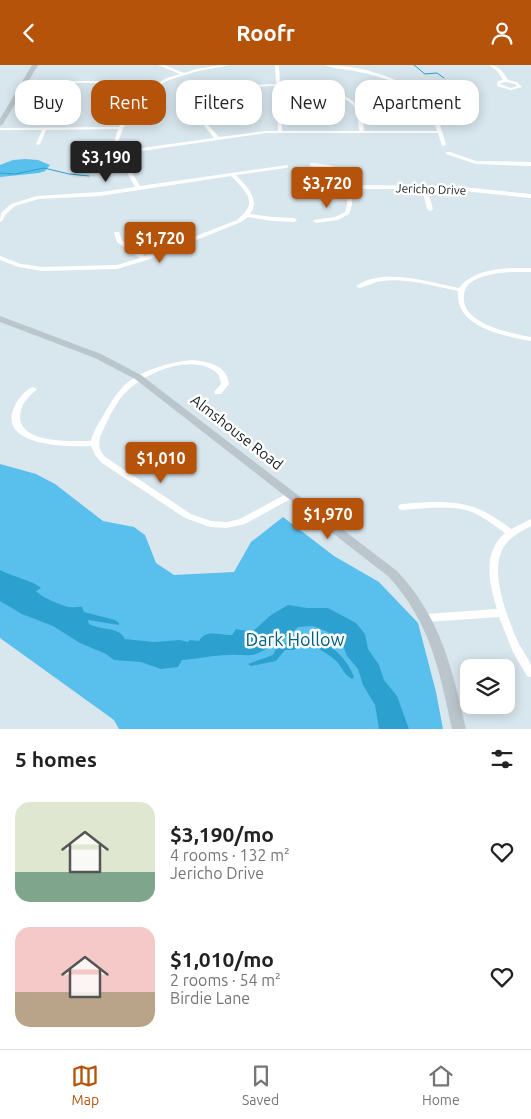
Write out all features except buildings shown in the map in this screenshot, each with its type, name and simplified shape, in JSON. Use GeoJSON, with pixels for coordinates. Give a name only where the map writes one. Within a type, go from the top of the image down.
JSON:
{"type":"FeatureCollection","features":[{"type":"Feature","properties":{"kind":"main road"},"geometry":{"type":"LineString","coordinates":[[0,126],[35,65]]}},
{"type":"Feature","properties":{"kind":"main road","name":"Almshouse Road"},"geometry":{"type":"LineString","coordinates":[[0,319],[98,356],[141,379],[393,574],[409,590],[435,636],[459,729]]}},
{"type":"Feature","properties":{"kind":"street"},"geometry":{"type":"LineString","coordinates":[[160,65],[183,74]]}},
{"type":"Feature","properties":{"kind":"street"},"geometry":{"type":"LineString","coordinates":[[166,81],[183,74],[229,65]]}},
{"type":"Feature","properties":{"kind":"street"},"geometry":{"type":"LineString","coordinates":[[277,65],[278,80]]}},
{"type":"Feature","properties":{"kind":"street"},"geometry":{"type":"LineString","coordinates":[[328,65],[376,75],[410,89],[428,105],[444,145]]}},
{"type":"Feature","properties":{"kind":"street"},"geometry":{"type":"LineString","coordinates":[[491,65],[500,71],[506,81]]}},
{"type":"Feature","properties":{"kind":"street"},"geometry":{"type":"LineString","coordinates":[[218,139],[201,117],[200,110],[206,102],[220,94],[237,89],[272,85]]}},
{"type":"Feature","properties":{"kind":"street"},"geometry":{"type":"LineString","coordinates":[[345,99],[356,108],[362,132]]}},
{"type":"Feature","properties":{"kind":"street"},"geometry":{"type":"LineString","coordinates":[[121,125],[117,139],[117,153],[138,189]]}},
{"type":"Feature","properties":{"kind":"street"},"geometry":{"type":"LineString","coordinates":[[280,125],[280,132]]}},
{"type":"Feature","properties":{"kind":"street"},"geometry":{"type":"LineString","coordinates":[[0,126],[120,128]]}},
{"type":"Feature","properties":{"kind":"street"},"geometry":{"type":"LineString","coordinates":[[38,144],[45,128]]}},
{"type":"Feature","properties":{"kind":"street"},"geometry":{"type":"LineString","coordinates":[[117,153],[280,132],[439,132]]}},
{"type":"Feature","properties":{"kind":"street"},"geometry":{"type":"LineString","coordinates":[[448,153],[476,162],[531,164]]}},
{"type":"Feature","properties":{"kind":"street"},"geometry":{"type":"LineString","coordinates":[[312,165],[328,167],[345,175],[351,205],[347,213],[336,218],[316,221]]}},
{"type":"Feature","properties":{"kind":"street"},"geometry":{"type":"LineString","coordinates":[[0,220],[8,208],[33,198],[52,195],[92,195],[286,166]]}},
{"type":"Feature","properties":{"kind":"street"},"geometry":{"type":"LineString","coordinates":[[0,258],[20,266],[54,269],[112,268],[145,259],[239,221],[247,215],[252,209],[252,199],[245,187],[232,174]]}},
{"type":"Feature","properties":{"kind":"street","name":"Jericho Drive"},"geometry":{"type":"LineString","coordinates":[[348,187],[452,188],[531,197]]}},
{"type":"Feature","properties":{"kind":"street"},"geometry":{"type":"LineString","coordinates":[[424,187],[430,209]]}},
{"type":"Feature","properties":{"kind":"street"},"geometry":{"type":"LineString","coordinates":[[247,215],[294,220]]}},
{"type":"Feature","properties":{"kind":"street"},"geometry":{"type":"LineString","coordinates":[[117,233],[119,241],[145,259]]}},
{"type":"Feature","properties":{"kind":"street"},"geometry":{"type":"LineString","coordinates":[[531,270],[484,274],[469,281],[461,290],[460,300],[463,307],[476,321],[499,332],[531,339]]}},
{"type":"Feature","properties":{"kind":"street"},"geometry":{"type":"LineString","coordinates":[[359,286],[379,279],[398,279],[461,290]]}},
{"type":"Feature","properties":{"kind":"street"},"geometry":{"type":"LineString","coordinates":[[218,392],[225,384],[224,376],[214,367],[199,363],[172,364],[141,379],[123,391],[97,435],[94,443],[98,454],[105,461],[200,522],[221,525],[242,522],[291,495]]}},
{"type":"Feature","properties":{"kind":"street"},"geometry":{"type":"LineString","coordinates":[[33,389],[24,397],[16,412],[16,421],[22,432],[33,438],[62,445],[94,443]]}},
{"type":"Feature","properties":{"kind":"street"},"geometry":{"type":"LineString","coordinates":[[402,507],[448,505],[470,508],[486,515],[511,533]]}},
{"type":"Feature","properties":{"kind":"street"},"geometry":{"type":"LineString","coordinates":[[531,522],[511,533],[500,543],[493,559],[492,578],[512,641],[531,673]]}},
{"type":"Feature","properties":{"kind":"street"},"geometry":{"type":"LineString","coordinates":[[426,618],[502,613]]}},
{"type":"Feature","properties":{"kind":"green space"},"geometry":{"type":"Polygon","coordinates":[[[13,160],[38,160],[50,165],[45,171],[39,173],[0,177],[0,165],[13,160]]]}},
{"type":"Feature","properties":{"kind":"green space","name":"Dark Hollow"},"geometry":{"type":"Polygon","coordinates":[[[0,464],[36,474],[55,484],[103,521],[134,527],[145,535],[156,563],[174,575],[234,572],[251,542],[283,517],[334,556],[379,582],[418,623],[436,692],[443,729],[119,729],[114,720],[0,638],[0,464]]]}},
{"type":"Feature","properties":{"kind":"shaded area"},"geometry":{"type":"Polygon","coordinates":[[[0,570],[38,585],[41,588],[36,591],[38,593],[57,603],[67,607],[82,607],[84,612],[115,620],[119,625],[88,620],[89,624],[94,626],[119,632],[125,639],[154,642],[199,641],[202,637],[214,633],[232,635],[236,629],[252,632],[271,615],[288,605],[307,608],[328,608],[356,623],[365,634],[368,649],[379,665],[384,680],[397,696],[409,729],[379,729],[375,705],[363,685],[358,669],[347,656],[343,645],[328,632],[313,626],[298,627],[278,642],[256,654],[182,660],[178,667],[161,669],[141,662],[114,660],[106,654],[80,643],[53,626],[22,614],[0,601],[0,570]]]}},
{"type":"Feature","properties":{"kind":"shaded area"},"geometry":{"type":"Polygon","coordinates":[[[306,635],[314,637],[335,650],[347,663],[354,677],[352,679],[347,675],[329,655],[304,643],[294,650],[285,650],[276,661],[251,666],[248,664],[273,655],[282,644],[306,635]]]}},
{"type":"Feature","properties":{"kind":"waterway"},"geometry":{"type":"LineString","coordinates":[[414,65],[425,74],[437,73],[444,78]]}},
{"type":"Feature","properties":{"kind":"waterway"},"geometry":{"type":"LineString","coordinates":[[0,173],[15,174],[44,168],[69,174],[89,176]]}}]}
